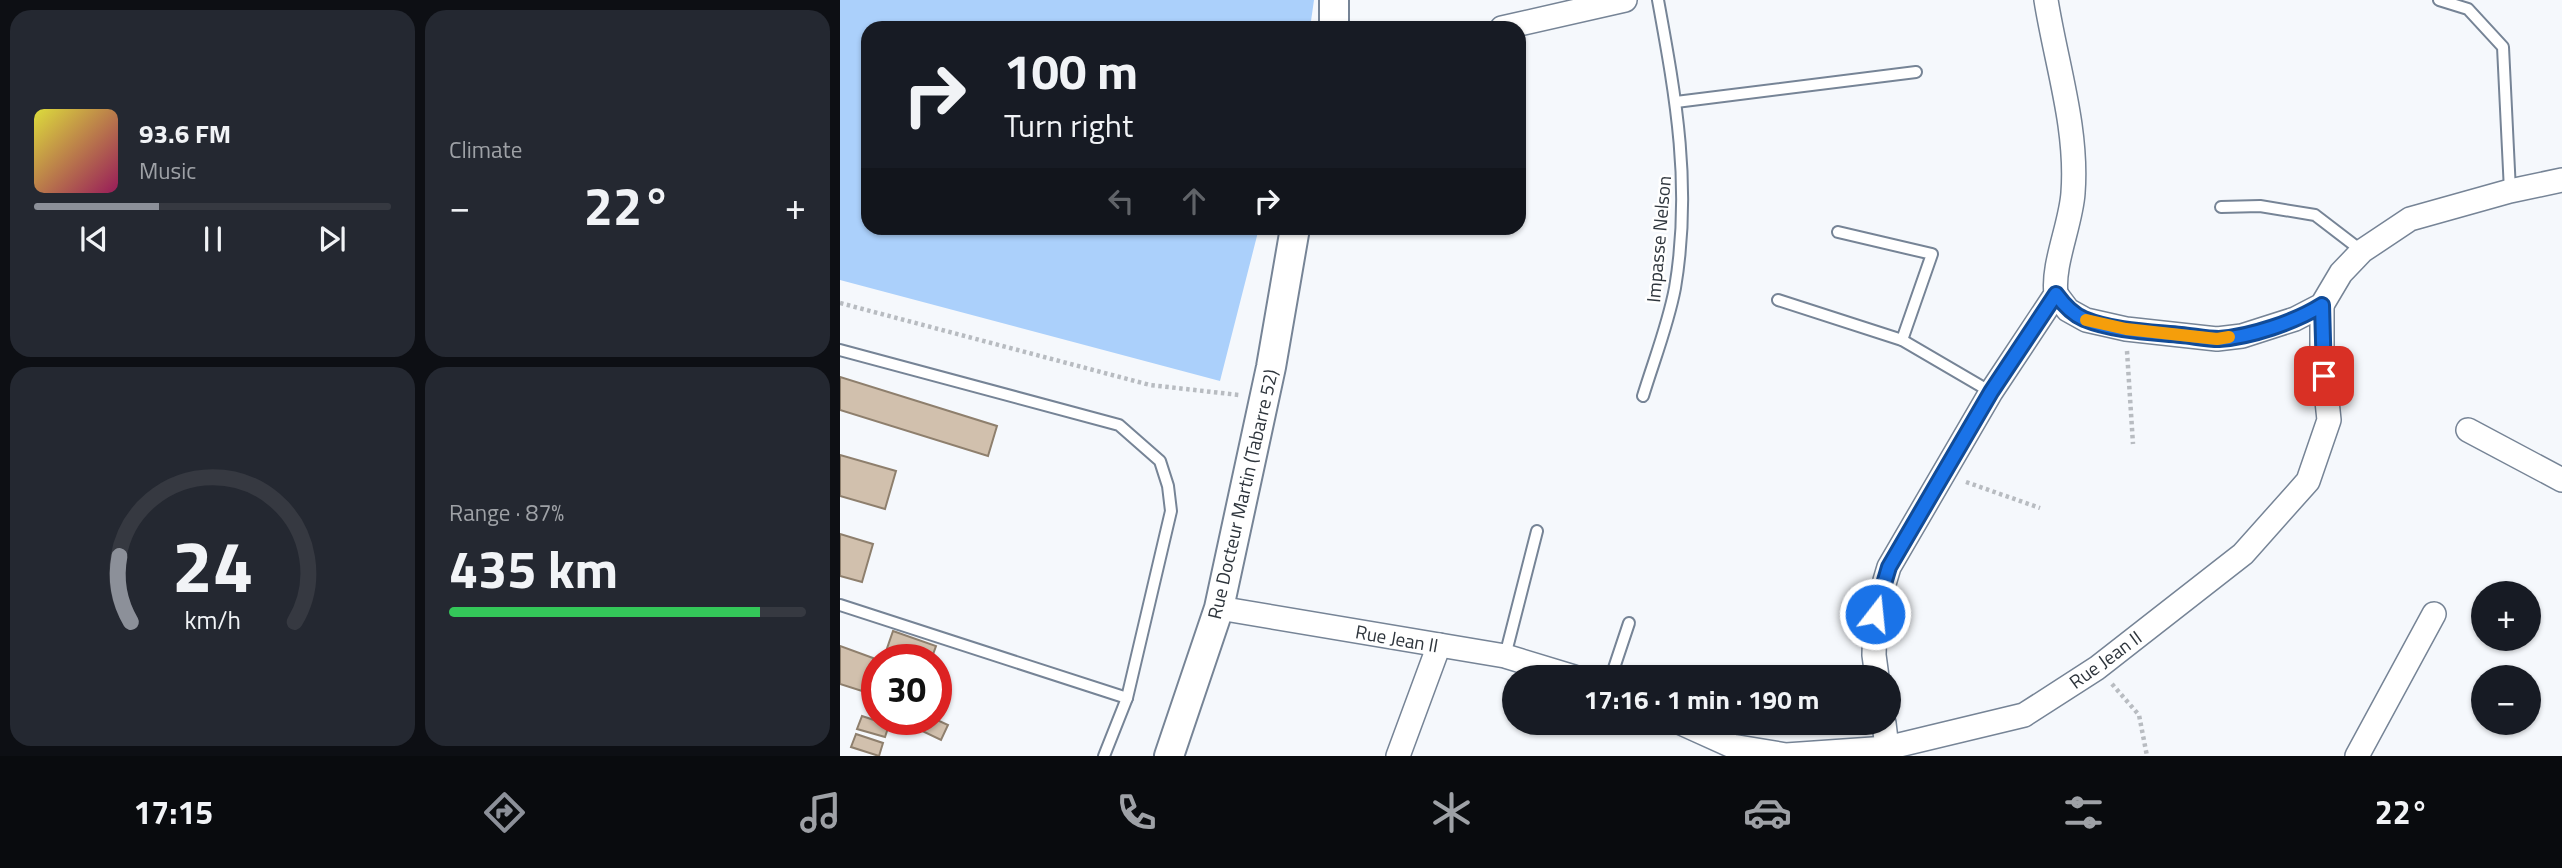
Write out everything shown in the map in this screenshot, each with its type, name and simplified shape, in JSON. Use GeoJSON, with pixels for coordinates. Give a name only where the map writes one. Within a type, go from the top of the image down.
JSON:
{"type":"FeatureCollection","features":[{"type":"Feature","properties":{"kind":"street"},"geometry":{"type":"LineString","coordinates":[[1334,0],[1334,21]]}},
{"type":"Feature","properties":{"kind":"street"},"geometry":{"type":"LineString","coordinates":[[1526,23],[1625,0]]}},
{"type":"Feature","properties":{"kind":"street"},"geometry":{"type":"LineString","coordinates":[[1875,665],[1875,614],[1889,567],[1991,392],[2056,294],[2056,279],[2073,193],[2072,147],[2046,0]]}},
{"type":"Feature","properties":{"kind":"street"},"geometry":{"type":"LineString","coordinates":[[2056,294],[2068,310],[2086,320],[2126,329],[2217,339],[2242,336],[2310,313],[2322,305],[2341,273],[2362,251],[2410,219],[2562,180]]}},
{"type":"Feature","properties":{"kind":"street","name":"Rue Docteur Martin (Tabarre 52)"},"geometry":{"type":"LineString","coordinates":[[1169,756],[1219,608],[1264,398],[1294,235]]}},
{"type":"Feature","properties":{"kind":"street","name":"Rue Jean II"},"geometry":{"type":"LineString","coordinates":[[1708,735],[1732,746],[1785,756],[1887,748],[2024,715],[2097,668],[2243,554],[2308,481],[2329,420],[2322,354],[2322,305]]}},
{"type":"Feature","properties":{"kind":"street"},"geometry":{"type":"LineString","coordinates":[[2468,429],[2562,480]]}},
{"type":"Feature","properties":{"kind":"street","name":"Rue Jean II"},"geometry":{"type":"LineString","coordinates":[[1219,608],[1505,656],[1535,665]]}},
{"type":"Feature","properties":{"kind":"street"},"geometry":{"type":"LineString","coordinates":[[2357,756],[2434,614]]}},
{"type":"Feature","properties":{"kind":"street"},"geometry":{"type":"LineString","coordinates":[[1398,756],[1439,645]]}},
{"type":"Feature","properties":{"kind":"street"},"geometry":{"type":"LineString","coordinates":[[1885,735],[1887,748]]}},
{"type":"Feature","properties":{"kind":"lane","name":"Impasse Nelson"},"geometry":{"type":"LineString","coordinates":[[1643,396],[1670,312],[1675,285],[1684,180],[1676,102],[1658,0]]}},
{"type":"Feature","properties":{"kind":"lane"},"geometry":{"type":"LineString","coordinates":[[2439,0],[2468,9],[2502,47],[2511,191]]}},
{"type":"Feature","properties":{"kind":"lane"},"geometry":{"type":"LineString","coordinates":[[1676,102],[1916,72]]}},
{"type":"Feature","properties":{"kind":"lane"},"geometry":{"type":"LineString","coordinates":[[2221,207],[2260,206],[2315,215],[2362,251]]}},
{"type":"Feature","properties":{"kind":"lane"},"geometry":{"type":"LineString","coordinates":[[1838,232],[1932,254],[1902,340]]}},
{"type":"Feature","properties":{"kind":"lane"},"geometry":{"type":"LineString","coordinates":[[1779,300],[1902,340],[1991,392]]}},
{"type":"Feature","properties":{"kind":"lane"},"geometry":{"type":"LineString","coordinates":[[840,350],[1119,425],[1160,461],[1168,486],[1171,511],[1127,698],[1104,756]]}},
{"type":"Feature","properties":{"kind":"lane"},"geometry":{"type":"LineString","coordinates":[[1505,656],[1537,531]]}},
{"type":"Feature","properties":{"kind":"lane"},"geometry":{"type":"LineString","coordinates":[[840,606],[1127,698]]}},
{"type":"Feature","properties":{"kind":"lane"},"geometry":{"type":"LineString","coordinates":[[1615,665],[1629,623]]}},
{"type":"Feature","properties":{"kind":"path"},"geometry":{"type":"LineString","coordinates":[[840,303],[1150,385],[1264,398]]}},
{"type":"Feature","properties":{"kind":"path"},"geometry":{"type":"LineString","coordinates":[[2126,329],[2133,444]]}},
{"type":"Feature","properties":{"kind":"path"},"geometry":{"type":"LineString","coordinates":[[1942,473],[2040,508]]}},
{"type":"Feature","properties":{"kind":"path"},"geometry":{"type":"LineString","coordinates":[[2097,668],[2139,715],[2147,756]]}},
{"type":"Feature","properties":{"kind":"shaded area"},"geometry":{"type":"Polygon","coordinates":[[[840,0],[1314,0],[1311,21],[861,21],[861,235],[1257,235],[1220,381],[840,280],[840,0]]]}},
{"type":"Feature","properties":{"kind":"building"},"geometry":{"type":"Polygon","coordinates":[[[840,377],[997,426],[988,456],[840,410],[840,377]]]}},
{"type":"Feature","properties":{"kind":"building"},"geometry":{"type":"Polygon","coordinates":[[[840,455],[896,471],[885,509],[840,496],[840,455]]]}},
{"type":"Feature","properties":{"kind":"building"},"geometry":{"type":"Polygon","coordinates":[[[840,534],[873,544],[862,582],[840,576],[840,534]]]}},
{"type":"Feature","properties":{"kind":"building"},"geometry":{"type":"Polygon","coordinates":[[[893,631],[930,644],[889,644],[893,631]]]}},
{"type":"Feature","properties":{"kind":"building"},"geometry":{"type":"Polygon","coordinates":[[[840,646],[861,654],[861,691],[840,684],[840,646]]]}},
{"type":"Feature","properties":{"kind":"building"},"geometry":{"type":"Polygon","coordinates":[[[856,734],[883,743],[879,756],[851,747],[856,734]]]}},
{"type":"Feature","properties":{"kind":"building"},"geometry":{"type":"Polygon","coordinates":[[[931,735],[943,735],[941,740],[931,735]]]}},
{"type":"Feature","properties":{"kind":"slow traffic"},"geometry":{"type":"LineString","coordinates":[[2086,320],[2126,329],[2217,339],[2229,337]]}},
{"type":"Feature","properties":{"kind":"route"},"geometry":{"type":"LineString","coordinates":[[1875,614],[1889,567],[1942,473],[1991,392],[2056,294],[2068,310],[2086,320],[2126,329],[2217,339],[2242,336],[2277,325],[2310,313],[2322,305],[2324,376]]}}]}
